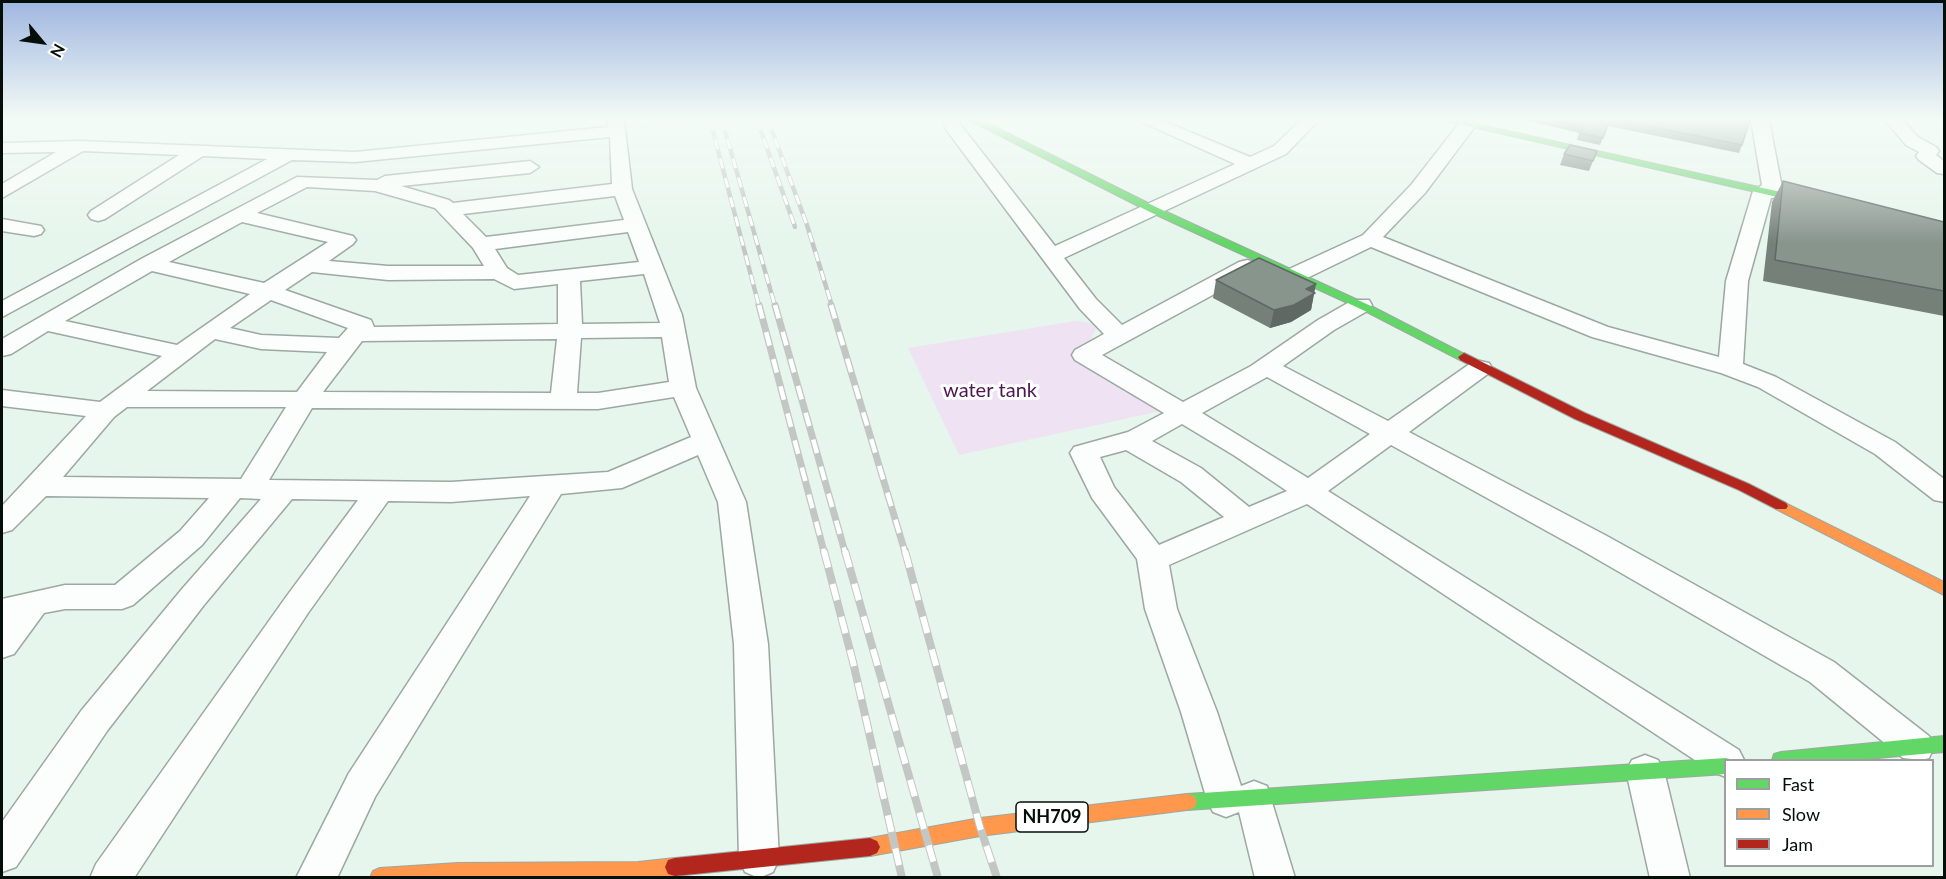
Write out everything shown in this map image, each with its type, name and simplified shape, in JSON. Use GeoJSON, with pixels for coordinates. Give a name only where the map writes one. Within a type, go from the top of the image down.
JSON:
{"type":"FeatureCollection","features":[{"type":"Feature","properties":{"kind":"main road"},"geometry":{"type":"LineString","coordinates":[[1055,161],[1154,210],[1361,305],[1480,368],[1580,416],[1744,486],[1944,589]]}},
{"type":"Feature","properties":{"kind":"main road"},"geometry":{"type":"LineString","coordinates":[[1629,161],[1840,209]]}},
{"type":"Feature","properties":{"kind":"main road"},"geometry":{"type":"LineString","coordinates":[[1792,759],[1930,746]]}},
{"type":"Feature","properties":{"kind":"main road","name":"NH709"},"geometry":{"type":"LineString","coordinates":[[380,878],[458,872],[638,871],[737,866],[893,844],[980,827],[1157,804],[1724,766]]}},
{"type":"Feature","properties":{"kind":"street"},"geometry":{"type":"LineString","coordinates":[[2,192],[55,161]]}},
{"type":"Feature","properties":{"kind":"street"},"geometry":{"type":"LineString","coordinates":[[98,215],[183,161]]}},
{"type":"Feature","properties":{"kind":"street"},"geometry":{"type":"LineString","coordinates":[[2,310],[278,161]]}},
{"type":"Feature","properties":{"kind":"street"},"geometry":{"type":"LineString","coordinates":[[622,161],[622,189],[652,267],[672,330],[683,388],[732,502],[749,632],[737,866]]}},
{"type":"Feature","properties":{"kind":"street"},"geometry":{"type":"LineString","coordinates":[[980,161],[1088,304],[1119,336]]}},
{"type":"Feature","properties":{"kind":"street"},"geometry":{"type":"LineString","coordinates":[[1244,161],[1251,164]]}},
{"type":"Feature","properties":{"kind":"street"},"geometry":{"type":"LineString","coordinates":[[1052,255],[1257,161]]}},
{"type":"Feature","properties":{"kind":"street"},"geometry":{"type":"LineString","coordinates":[[1296,275],[1370,238],[1418,189],[1439,161]]}},
{"type":"Feature","properties":{"kind":"street"},"geometry":{"type":"LineString","coordinates":[[1730,368],[1737,281],[1768,192],[1765,161]]}},
{"type":"Feature","properties":{"kind":"street"},"geometry":{"type":"LineString","coordinates":[[2,349],[149,264],[304,181],[376,185],[530,167]]}},
{"type":"Feature","properties":{"kind":"street"},"geometry":{"type":"LineString","coordinates":[[376,185],[442,204],[481,244],[499,272],[514,282],[652,267]]}},
{"type":"Feature","properties":{"kind":"street"},"geometry":{"type":"LineString","coordinates":[[448,210],[622,189]]}},
{"type":"Feature","properties":{"kind":"street"},"geometry":{"type":"LineString","coordinates":[[2,523],[113,405],[181,352],[346,240],[239,215]]}},
{"type":"Feature","properties":{"kind":"street"},"geometry":{"type":"LineString","coordinates":[[2,225],[34,230]]}},
{"type":"Feature","properties":{"kind":"street"},"geometry":{"type":"LineString","coordinates":[[481,244],[637,225]]}},
{"type":"Feature","properties":{"kind":"street"},"geometry":{"type":"LineString","coordinates":[[1370,238],[1600,332],[1730,368],[1767,382],[1885,448],[1944,493]]}},
{"type":"Feature","properties":{"kind":"street"},"geometry":{"type":"LineString","coordinates":[[1261,260],[1084,355],[1308,491],[1410,560],[1724,760]]}},
{"type":"Feature","properties":{"kind":"street"},"geometry":{"type":"LineString","coordinates":[[2,611],[65,597],[122,597],[191,538],[242,487],[303,401],[363,325],[268,291],[149,264]]}},
{"type":"Feature","properties":{"kind":"street"},"geometry":{"type":"LineString","coordinates":[[308,265],[388,273],[499,272]]}},
{"type":"Feature","properties":{"kind":"street"},"geometry":{"type":"LineString","coordinates":[[563,401],[570,331],[569,277]]}},
{"type":"Feature","properties":{"kind":"street"},"geometry":{"type":"LineString","coordinates":[[1275,878],[1199,712],[1161,609],[1153,560],[1102,491],[1084,453],[1129,440],[1182,413],[1266,367],[1326,325],[1361,305]]}},
{"type":"Feature","properties":{"kind":"street"},"geometry":{"type":"LineString","coordinates":[[44,323],[181,352]]}},
{"type":"Feature","properties":{"kind":"street"},"geometry":{"type":"LineString","coordinates":[[211,331],[261,342],[570,331],[672,330]]}},
{"type":"Feature","properties":{"kind":"street"},"geometry":{"type":"LineString","coordinates":[[1266,367],[1594,543],[1822,672],[1930,746]]}},
{"type":"Feature","properties":{"kind":"street"},"geometry":{"type":"LineString","coordinates":[[1153,560],[1245,519],[1282,506],[1308,491],[1480,368]]}},
{"type":"Feature","properties":{"kind":"street"},"geometry":{"type":"LineString","coordinates":[[2,398],[113,405],[303,401],[598,401],[683,388]]}},
{"type":"Feature","properties":{"kind":"street"},"geometry":{"type":"LineString","coordinates":[[1129,440],[1191,475],[1245,519]]}},
{"type":"Feature","properties":{"kind":"street"},"geometry":{"type":"LineString","coordinates":[[39,486],[242,487],[452,492],[612,481],[706,441]]}},
{"type":"Feature","properties":{"kind":"street"},"geometry":{"type":"LineString","coordinates":[[316,878],[362,785],[552,485]]}},
{"type":"Feature","properties":{"kind":"street"},"geometry":{"type":"LineString","coordinates":[[2,854],[94,722],[193,597],[285,488]]}},
{"type":"Feature","properties":{"kind":"street"},"geometry":{"type":"LineString","coordinates":[[110,878],[220,721],[297,605],[381,490]]}},
{"type":"Feature","properties":{"kind":"street"},"geometry":{"type":"LineString","coordinates":[[2,645],[34,603]]}},
{"type":"Feature","properties":{"kind":"street"},"geometry":{"type":"LineString","coordinates":[[1645,771],[1670,878]]}},
{"type":"Feature","properties":{"kind":"green space","name":"water tank"},"geometry":{"type":"Polygon","coordinates":[[[1076,321],[1098,324],[1086,349],[1161,411],[959,455],[908,348],[1076,321]]]}},
{"type":"Feature","properties":{"kind":"building"},"geometry":{"type":"Polygon","coordinates":[[[1783,181],[1944,222],[1944,291],[1775,260],[1783,181]]]}},
{"type":"Feature","properties":{"kind":"building"},"geometry":{"type":"Polygon","coordinates":[[[1259,258],[1316,284],[1306,289],[1315,293],[1294,305],[1274,310],[1216,280],[1259,258]]]}},
{"type":"Feature","properties":{"kind":"railway"},"geometry":{"type":"LineString","coordinates":[[721,161],[759,306]]}},
{"type":"Feature","properties":{"kind":"railway"},"geometry":{"type":"LineString","coordinates":[[734,161],[775,306]]}},
{"type":"Feature","properties":{"kind":"railway"},"geometry":{"type":"LineString","coordinates":[[772,161],[795,227]]}},
{"type":"Feature","properties":{"kind":"railway"},"geometry":{"type":"LineString","coordinates":[[783,161],[807,225],[832,306]]}},
{"type":"Feature","properties":{"kind":"railway"},"geometry":{"type":"LineString","coordinates":[[759,305],[824,552]]}},
{"type":"Feature","properties":{"kind":"railway"},"geometry":{"type":"LineString","coordinates":[[775,305],[845,552]]}},
{"type":"Feature","properties":{"kind":"railway"},"geometry":{"type":"LineString","coordinates":[[831,305],[905,552]]}},
{"type":"Feature","properties":{"kind":"railway"},"geometry":{"type":"LineString","coordinates":[[824,551],[853,662],[902,878]]}},
{"type":"Feature","properties":{"kind":"railway"},"geometry":{"type":"LineString","coordinates":[[845,551],[938,878]]}},
{"type":"Feature","properties":{"kind":"railway"},"geometry":{"type":"LineString","coordinates":[[905,551],[980,827],[997,878]]}},
{"type":"Feature","properties":{"kind":"traffic: fast"},"geometry":{"type":"LineString","coordinates":[[1055,161],[1154,210],[1369,309],[1464,357]]}},
{"type":"Feature","properties":{"kind":"traffic: fast"},"geometry":{"type":"LineString","coordinates":[[1629,161],[1821,204]]}},
{"type":"Feature","properties":{"kind":"traffic: fast"},"geometry":{"type":"LineString","coordinates":[[1791,759],[1944,744]]}},
{"type":"Feature","properties":{"kind":"traffic: fast"},"geometry":{"type":"LineString","coordinates":[[1187,802],[1724,766]]}},
{"type":"Feature","properties":{"kind":"traffic: slow"},"geometry":{"type":"LineString","coordinates":[[1781,506],[1944,589]]}},
{"type":"Feature","properties":{"kind":"traffic: slow"},"geometry":{"type":"LineString","coordinates":[[870,847],[980,827],[1187,802]]}},
{"type":"Feature","properties":{"kind":"traffic: slow"},"geometry":{"type":"LineString","coordinates":[[380,878],[458,872],[638,871],[675,867]]}},
{"type":"Feature","properties":{"kind":"traffic: jam"},"geometry":{"type":"LineString","coordinates":[[1464,357],[1580,416],[1744,487],[1781,506]]}},
{"type":"Feature","properties":{"kind":"traffic: jam"},"geometry":{"type":"LineString","coordinates":[[675,867],[870,847]]}}]}
